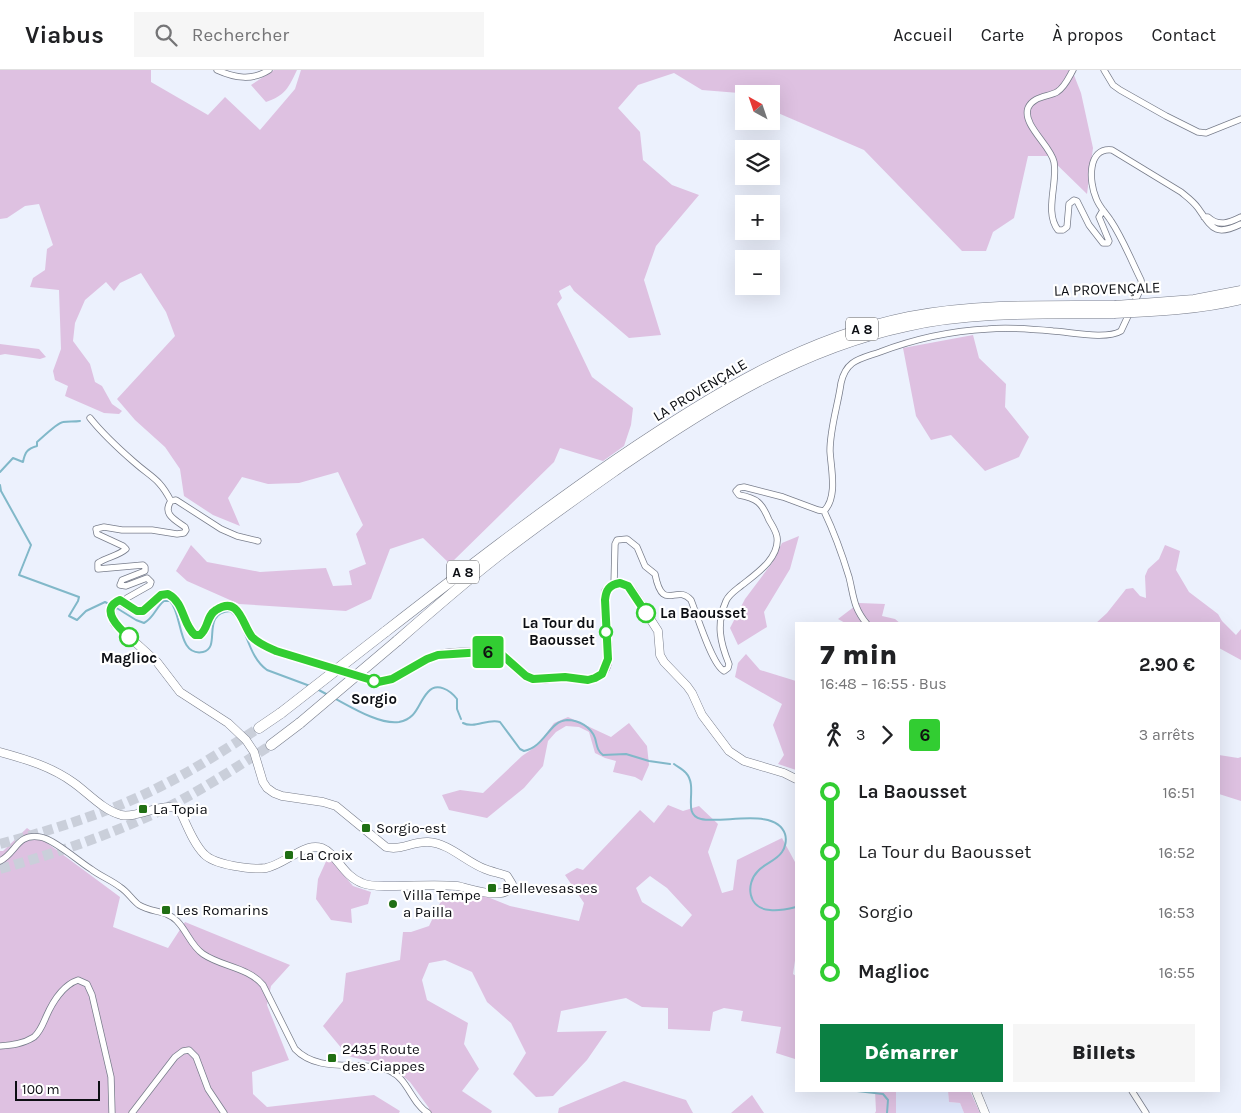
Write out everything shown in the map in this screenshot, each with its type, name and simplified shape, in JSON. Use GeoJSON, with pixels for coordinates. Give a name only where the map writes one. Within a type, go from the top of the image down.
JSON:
{"type":"FeatureCollection","features":[{"type":"Feature","properties":{"kind":"highway","name":"LA PROVENÇALE"},"geometry":{"type":"LineString","coordinates":[[1115,309],[1194,300],[1241,291]]}},
{"type":"Feature","properties":{"kind":"highway","name":"LA PROVENÇALE"},"geometry":{"type":"LineString","coordinates":[[259,728],[385,632],[544,516],[639,450],[772,374],[829,348],[908,325],[957,318],[1115,309],[1184,309],[1241,300]]}},
{"type":"Feature","properties":{"kind":"highway","name":"LA PROVENÇALE"},"geometry":{"type":"LineString","coordinates":[[271,744],[300,723],[544,516]]}},
{"type":"Feature","properties":{"kind":"street"},"geometry":{"type":"LineString","coordinates":[[217,70],[240,78],[254,77],[269,70]]}},
{"type":"Feature","properties":{"kind":"street"},"geometry":{"type":"LineString","coordinates":[[1073,70],[1062,88],[1038,98],[1032,103],[1028,109],[1029,118],[1035,132],[1047,146],[1054,163],[1052,211],[1055,226],[1058,230],[1063,230],[1067,227],[1069,204],[1077,200],[1089,225],[1103,243],[1108,243],[1108,235],[1100,217],[1103,210]]}},
{"type":"Feature","properties":{"kind":"street"},"geometry":{"type":"LineString","coordinates":[[1104,70],[1114,85],[1120,90],[1198,132],[1206,133],[1241,120]]}},
{"type":"Feature","properties":{"kind":"street"},"geometry":{"type":"LineString","coordinates":[[824,511],[831,502],[831,439],[841,382],[843,374],[851,363],[906,343],[962,331],[992,328],[1108,335],[1121,331],[1142,286],[1141,280],[1111,220],[1096,200],[1092,181],[1094,159],[1099,152],[1106,149],[1112,150],[1180,192],[1191,200],[1210,226],[1222,231],[1241,224]]}},
{"type":"Feature","properties":{"kind":"street"},"geometry":{"type":"LineString","coordinates":[[1204,217],[1208,217],[1213,222],[1220,224],[1241,217]]}},
{"type":"Feature","properties":{"kind":"street"},"geometry":{"type":"LineString","coordinates":[[90,418],[134,462],[154,476],[164,488],[171,501]]}},
{"type":"Feature","properties":{"kind":"street"},"geometry":{"type":"LineString","coordinates":[[614,584],[616,544],[618,540],[627,539],[637,547],[645,566],[655,574],[661,593],[666,596],[682,594],[691,600],[711,653],[720,668],[724,670],[728,668],[729,664],[720,637],[720,626],[727,599],[731,593],[758,572],[771,557],[777,542],[777,535],[762,506],[751,497],[739,495],[736,492],[744,486],[824,511]]}},
{"type":"Feature","properties":{"kind":"street"},"geometry":{"type":"LineString","coordinates":[[124,602],[127,598],[150,585],[151,582],[147,578],[126,586],[120,585],[122,580],[145,571],[143,565],[98,569],[98,563],[102,560],[121,553],[126,549],[124,546],[97,534],[96,529],[104,527],[122,530],[184,533],[185,527],[172,518],[168,512],[167,506],[171,501],[176,500],[206,520],[237,536],[258,541]]}},
{"type":"Feature","properties":{"kind":"street"},"geometry":{"type":"LineString","coordinates":[[824,511],[832,528],[849,578],[856,608],[866,622]]}},
{"type":"Feature","properties":{"kind":"street"},"geometry":{"type":"LineString","coordinates":[[0,752],[30,761],[56,772],[114,812],[123,815],[132,815],[162,808],[176,808],[180,811],[203,854],[215,861],[249,868],[266,868],[314,847],[327,851],[353,879],[366,884],[453,886],[501,894],[510,890],[511,881],[507,876],[485,869],[443,846],[422,842],[394,849],[386,847],[336,806],[274,793],[262,782],[254,752],[246,740],[228,723],[188,698],[176,688],[157,662],[115,624],[111,617],[113,606],[117,601],[124,602],[137,611],[143,611],[161,595],[168,594],[177,601],[191,631],[195,635],[200,635],[204,632],[211,613],[224,606],[232,606],[237,610],[252,637],[260,644],[276,651],[378,682],[392,679],[427,659],[438,655],[483,652],[500,653],[526,676],[533,679],[565,677],[588,680],[602,674],[608,659],[606,592],[614,584],[624,583],[633,592],[658,630],[660,655],[664,662],[687,686],[702,716],[729,751],[744,761],[784,772],[795,778]]}},
{"type":"Feature","properties":{"kind":"street"},"geometry":{"type":"LineString","coordinates":[[0,861],[27,837],[43,837],[52,841],[93,871],[121,887],[134,902],[171,916],[178,922],[195,947],[203,954],[257,978],[263,985],[295,1049],[302,1057],[326,1064],[378,1068],[393,1073],[400,1078],[422,1108],[428,1113]]}},
{"type":"Feature","properties":{"kind":"street"},"geometry":{"type":"LineString","coordinates":[[0,1046],[18,1044],[34,1037],[40,1031],[50,1009],[64,988],[71,982],[78,980],[87,984],[92,995],[112,1077],[112,1113]]}},
{"type":"Feature","properties":{"kind":"street"},"geometry":{"type":"LineString","coordinates":[[132,1113],[175,1058],[183,1051],[189,1050],[196,1057],[208,1089],[224,1113]]}},
{"type":"Feature","properties":{"kind":"street"},"geometry":{"type":"LineString","coordinates":[[976,1092],[985,1113]]}},
{"type":"Feature","properties":{"kind":"street"},"geometry":{"type":"LineString","coordinates":[[1133,1092],[1146,1113]]}},
{"type":"Feature","properties":{"kind":"shaded area"},"geometry":{"type":"Polygon","coordinates":[[[0,70],[151,70],[151,82],[208,115],[225,97],[260,130],[295,89],[301,70],[1072,70],[1081,93],[1093,148],[1087,194],[1048,156],[1028,156],[1014,218],[993,232],[986,251],[962,251],[864,150],[780,114],[780,85],[735,85],[735,93],[702,90],[674,73],[638,85],[618,108],[640,132],[643,160],[672,185],[699,195],[656,246],[644,280],[661,335],[629,338],[574,291],[570,285],[559,291],[562,298],[557,304],[592,377],[633,408],[631,425],[624,446],[603,461],[560,448],[554,462],[450,564],[423,538],[390,549],[371,599],[346,611],[239,604],[187,581],[176,571],[191,545],[207,562],[260,572],[326,568],[333,586],[352,585],[349,571],[366,564],[356,534],[363,525],[338,472],[299,483],[268,484],[242,477],[228,498],[240,526],[213,515],[184,496],[180,469],[165,447],[135,420],[117,399],[175,336],[166,312],[141,273],[120,283],[114,291],[106,282],[85,300],[75,323],[73,341],[90,364],[95,382],[102,386],[112,404],[122,411],[119,414],[104,413],[65,396],[68,386],[55,380],[53,371],[61,349],[59,290],[30,287],[33,278],[45,270],[47,249],[53,245],[39,204],[25,206],[7,218],[0,219],[0,70]]]}},
{"type":"Feature","properties":{"kind":"shaded area"},"geometry":{"type":"Polygon","coordinates":[[[274,70],[297,70],[286,90],[278,97],[266,102],[251,85],[274,70]]]}},
{"type":"Feature","properties":{"kind":"shaded area"},"geometry":{"type":"Polygon","coordinates":[[[973,335],[979,358],[1006,384],[1005,407],[1029,437],[1019,457],[985,471],[951,435],[931,440],[916,416],[903,348],[973,335]]]}},
{"type":"Feature","properties":{"kind":"shaded area"},"geometry":{"type":"Polygon","coordinates":[[[0,344],[39,349],[46,357],[40,359],[0,355],[0,344]]]}},
{"type":"Feature","properties":{"kind":"shaded area"},"geometry":{"type":"Polygon","coordinates":[[[799,536],[790,569],[764,612],[767,627],[738,645],[730,628],[745,599],[772,563],[782,543],[799,536]]]}},
{"type":"Feature","properties":{"kind":"shaded area"},"geometry":{"type":"Polygon","coordinates":[[[1165,545],[1180,551],[1176,570],[1189,592],[1218,614],[1222,621],[1236,635],[1241,629],[1241,660],[1220,649],[1220,622],[1097,622],[1126,589],[1133,588],[1140,596],[1146,598],[1145,576],[1148,569],[1159,559],[1165,545]]]}},
{"type":"Feature","properties":{"kind":"shaded area"},"geometry":{"type":"Polygon","coordinates":[[[859,603],[885,604],[882,616],[895,619],[899,622],[843,622],[838,619],[859,603]]]}},
{"type":"Feature","properties":{"kind":"shaded area"},"geometry":{"type":"Polygon","coordinates":[[[746,654],[760,670],[795,681],[795,770],[778,764],[784,755],[773,725],[782,704],[735,677],[738,663],[746,654]]]}},
{"type":"Feature","properties":{"kind":"shaded area"},"geometry":{"type":"Polygon","coordinates":[[[568,717],[611,737],[629,723],[647,746],[649,765],[642,781],[635,777],[613,772],[616,761],[595,753],[589,732],[579,727],[566,726],[556,732],[548,741],[543,766],[524,788],[487,818],[449,810],[442,795],[460,790],[483,793],[522,756],[538,745],[554,723],[568,717]]]}},
{"type":"Feature","properties":{"kind":"shaded area"},"geometry":{"type":"Polygon","coordinates":[[[1220,755],[1241,757],[1241,801],[1220,794],[1220,755]]]}},
{"type":"Feature","properties":{"kind":"shaded area"},"geometry":{"type":"Polygon","coordinates":[[[668,805],[683,811],[699,806],[718,824],[708,852],[722,893],[733,890],[737,860],[782,838],[795,862],[795,961],[793,974],[795,975],[795,1059],[776,1053],[781,1027],[741,1021],[743,1011],[724,1008],[713,1012],[710,1031],[668,1029],[668,1008],[642,1007],[626,998],[561,1011],[557,1032],[607,1031],[587,1060],[553,1096],[536,1097],[513,1074],[526,1053],[511,1023],[487,1002],[472,972],[445,960],[429,963],[422,980],[427,1000],[468,1023],[464,1044],[479,1069],[462,1091],[492,1111],[491,1113],[426,1113],[429,1108],[410,1082],[392,1067],[348,1056],[323,1026],[343,1001],[346,973],[400,960],[403,932],[411,932],[429,926],[446,891],[485,896],[510,906],[579,921],[584,903],[565,875],[577,868],[583,870],[640,810],[654,823],[668,805]],[[650,876],[636,888],[642,902],[682,927],[692,915],[667,888],[650,876]]]}},
{"type":"Feature","properties":{"kind":"shaded area"},"geometry":{"type":"Polygon","coordinates":[[[27,828],[120,897],[113,927],[168,948],[185,922],[290,965],[271,986],[267,1005],[289,1060],[252,1072],[253,1094],[267,1107],[374,1095],[400,1111],[399,1113],[0,1113],[0,851],[3,851],[27,828]]]}},
{"type":"Feature","properties":{"kind":"shaded area"},"geometry":{"type":"Polygon","coordinates":[[[328,857],[353,886],[371,892],[368,904],[351,909],[352,923],[331,920],[316,899],[318,879],[328,857]]]}},
{"type":"Feature","properties":{"kind":"shaded area"},"geometry":{"type":"Polygon","coordinates":[[[624,1081],[686,1100],[693,1113],[558,1113],[559,1108],[624,1081]]]}},
{"type":"Feature","properties":{"kind":"shaded area"},"geometry":{"type":"Polygon","coordinates":[[[875,1092],[896,1092],[896,1113],[875,1113],[875,1092]]]}},
{"type":"Feature","properties":{"kind":"shaded area"},"geometry":{"type":"Polygon","coordinates":[[[896,1092],[948,1092],[949,1102],[960,1103],[964,1113],[896,1113],[896,1092]]]}},
{"type":"Feature","properties":{"kind":"shaded area"},"geometry":{"type":"Polygon","coordinates":[[[948,1092],[970,1092],[980,1113],[964,1113],[960,1103],[949,1102],[948,1092]]]}},
{"type":"Feature","properties":{"kind":"shaded area"},"geometry":{"type":"Polygon","coordinates":[[[752,1095],[764,1113],[731,1113],[752,1095]]]}},
{"type":"Feature","properties":{"kind":"waterway"},"geometry":{"type":"LineString","coordinates":[[0,472],[13,458],[23,462],[27,451],[37,446],[37,442],[57,425],[63,422],[80,421]]}},
{"type":"Feature","properties":{"kind":"waterway"},"geometry":{"type":"LineString","coordinates":[[0,485],[1,491],[31,545],[19,575],[79,597],[69,616],[77,620],[86,611],[105,602],[111,605]]}},
{"type":"Feature","properties":{"kind":"waterway"},"geometry":{"type":"LineString","coordinates":[[115,607],[144,623],[164,601],[170,601],[174,607],[185,641],[189,648],[195,652],[203,652],[208,649],[211,644],[213,624],[216,618],[221,613],[230,611],[240,623],[260,664],[267,670],[310,686]]}},
{"type":"Feature","properties":{"kind":"waterway"},"geometry":{"type":"LineString","coordinates":[[334,698],[383,721],[399,722],[414,714],[428,692],[439,687],[447,690],[457,699],[457,709],[461,719]]}},
{"type":"Feature","properties":{"kind":"waterway"},"geometry":{"type":"LineString","coordinates":[[317,689],[328,695]]}},
{"type":"Feature","properties":{"kind":"waterway"},"geometry":{"type":"LineString","coordinates":[[463,723],[472,725],[491,721],[500,722],[520,749],[524,751],[537,745],[561,721],[571,720],[584,725],[591,731],[598,750],[603,755],[626,754],[649,761],[670,764]]}},
{"type":"Feature","properties":{"kind":"waterway"},"geometry":{"type":"LineString","coordinates":[[674,764],[685,772],[690,779],[691,806],[695,816],[711,820],[760,819],[771,821],[780,826],[786,836],[784,848],[780,855],[761,868],[754,876],[751,882],[751,895],[753,901],[763,909],[776,910],[795,907]]}},
{"type":"Feature","properties":{"kind":"waterway"},"geometry":{"type":"LineString","coordinates":[[866,1092],[883,1094],[888,1100],[887,1113]]}},
{"type":"Feature","properties":{"kind":"tunnel"},"geometry":{"type":"LineString","coordinates":[[0,844],[66,825],[130,801],[205,762],[259,728]]}},
{"type":"Feature","properties":{"kind":"tunnel"},"geometry":{"type":"LineString","coordinates":[[0,869],[45,856],[132,824],[199,790],[271,745]]}},
{"type":"Feature","properties":{"kind":"bus line","name":"6"},"geometry":{"type":"LineString","coordinates":[[129,637],[115,624],[111,617],[112,609],[117,601],[124,602],[137,611],[143,611],[161,595],[168,594],[177,601],[188,626],[195,635],[200,635],[204,632],[211,613],[224,606],[232,606],[241,616],[252,637],[260,644],[276,651],[378,682],[400,676],[427,659],[438,655],[483,652],[500,653],[526,676],[533,679],[565,677],[588,680],[602,674],[608,659],[605,600],[606,592],[610,587],[614,584],[624,583],[633,592],[646,613]]}},
{"type":"Feature","properties":{"kind":"place","name":"La Baousset"},"geometry":{"type":"Point","coordinates":[646,613]}},
{"type":"Feature","properties":{"kind":"place","name":"La Tour du Baousset"},"geometry":{"type":"Point","coordinates":[606,632]}},
{"type":"Feature","properties":{"kind":"place","name":"Maglioc"},"geometry":{"type":"Point","coordinates":[129,637]}},
{"type":"Feature","properties":{"kind":"place","name":"Sorgio"},"geometry":{"type":"Point","coordinates":[374,681]}},
{"type":"Feature","properties":{"kind":"place","name":"La Topia"},"geometry":{"type":"Point","coordinates":[143,809]}},
{"type":"Feature","properties":{"kind":"place","name":"Sorgio-est"},"geometry":{"type":"Point","coordinates":[366,828]}},
{"type":"Feature","properties":{"kind":"place","name":"La Croix"},"geometry":{"type":"Point","coordinates":[289,855]}},
{"type":"Feature","properties":{"kind":"place","name":"Bellevesasses"},"geometry":{"type":"Point","coordinates":[492,888]}},
{"type":"Feature","properties":{"kind":"place","name":"Villa Tempe a Pailla"},"geometry":{"type":"Point","coordinates":[393,904]}},
{"type":"Feature","properties":{"kind":"place","name":"Les Romarins"},"geometry":{"type":"Point","coordinates":[166,910]}},
{"type":"Feature","properties":{"kind":"place","name":"2435 Route des Ciappes"},"geometry":{"type":"Point","coordinates":[332,1058]}}]}
